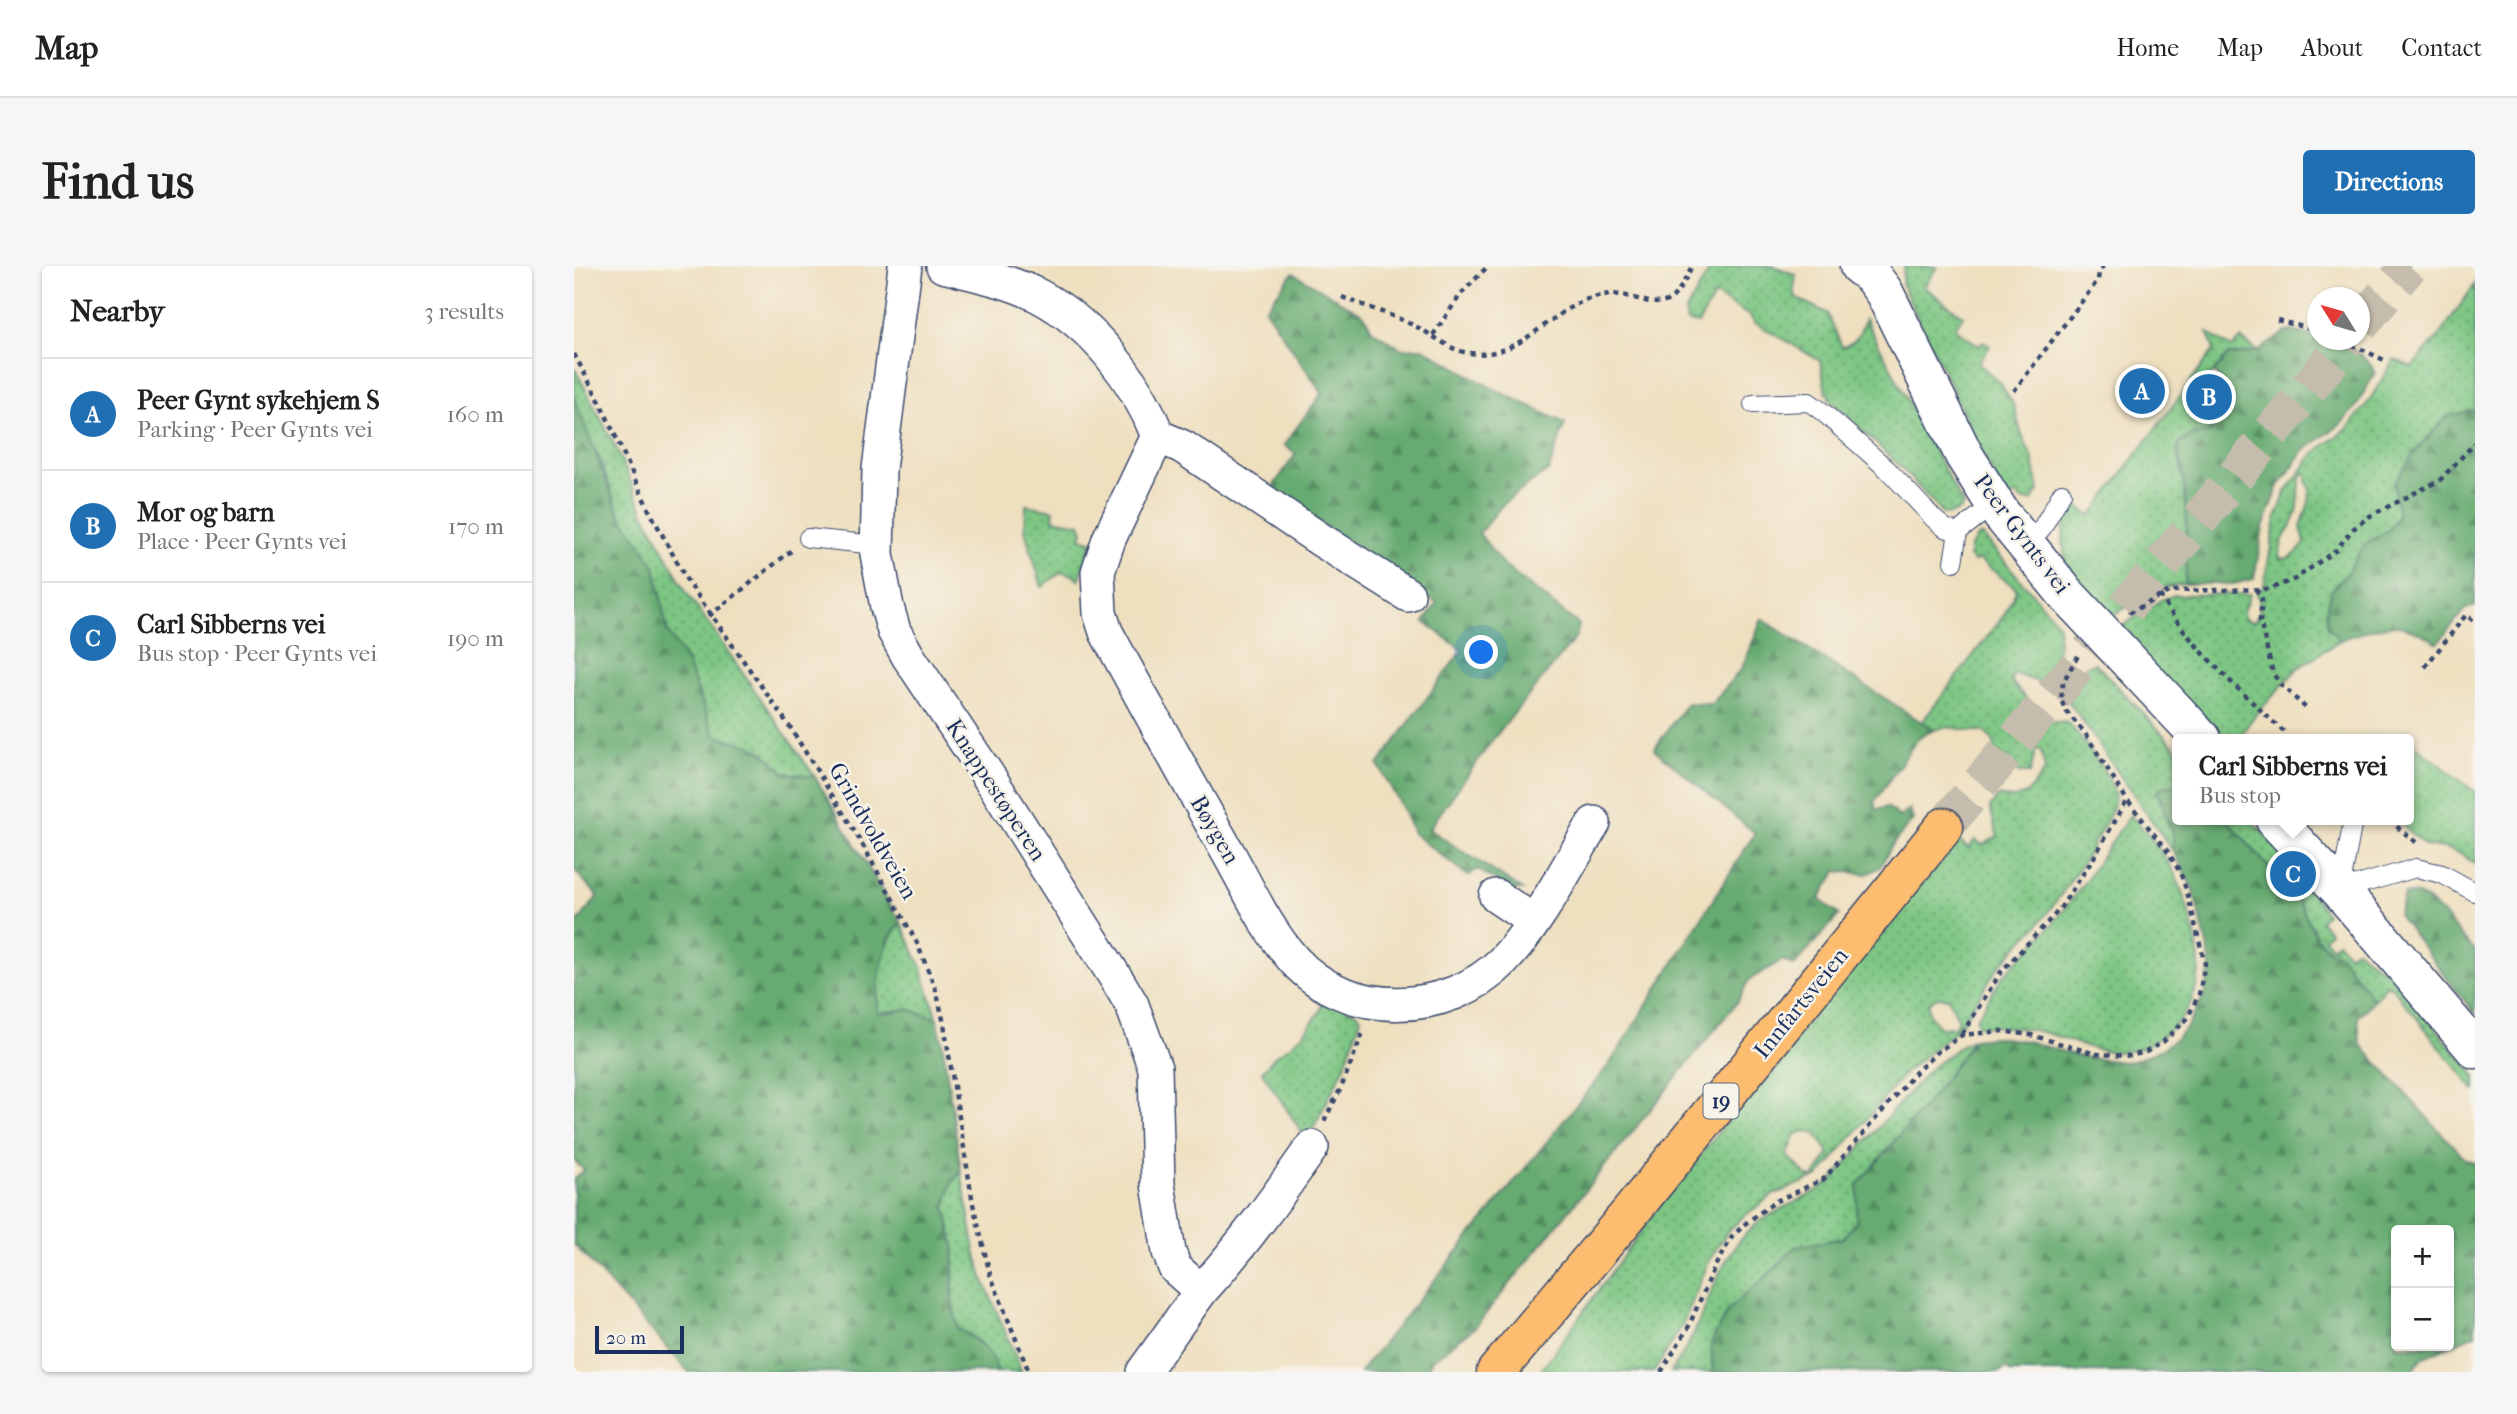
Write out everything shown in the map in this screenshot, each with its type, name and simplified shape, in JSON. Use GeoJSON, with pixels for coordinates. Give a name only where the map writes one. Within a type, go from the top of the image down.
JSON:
{"type":"FeatureCollection","features":[{"type":"Feature","properties":{"kind":"highway","name":"Innfartsveien"},"geometry":{"type":"LineString","coordinates":[[1496,1372],[1629,1214],[1944,827]]}},
{"type":"Feature","properties":{"kind":"street","name":"Knappestøperen"},"geometry":{"type":"LineString","coordinates":[[905,266],[879,469],[877,545],[887,607],[894,631],[908,656],[995,786],[1132,1005],[1155,1068],[1158,1184],[1169,1252],[1175,1268],[1201,1291]]}},
{"type":"Feature","properties":{"kind":"street"},"geometry":{"type":"LineString","coordinates":[[943,266],[1002,281],[1038,296],[1066,312],[1089,332],[1132,382],[1146,405],[1158,436],[1183,447],[1408,595]]}},
{"type":"Feature","properties":{"kind":"street","name":"Peer Gynts vei"},"geometry":{"type":"LineString","coordinates":[[1870,269],[1884,292],[1964,455],[1994,504],[2025,546],[2197,734]]}},
{"type":"Feature","properties":{"kind":"street","name":"Bøygen"},"geometry":{"type":"LineString","coordinates":[[1158,436],[1109,539],[1098,572],[1100,613],[1106,632],[1276,938],[1294,961],[1314,978],[1344,995],[1371,1003],[1433,1000],[1463,989],[1484,977],[1504,960],[1533,921],[1594,823]]}},
{"type":"Feature","properties":{"kind":"street"},"geometry":{"type":"LineString","coordinates":[[2280,825],[2340,890],[2475,1049]]}},
{"type":"Feature","properties":{"kind":"street"},"geometry":{"type":"LineString","coordinates":[[1496,896],[1533,921]]}},
{"type":"Feature","properties":{"kind":"street"},"geometry":{"type":"LineString","coordinates":[[1143,1372],[1201,1291],[1231,1258],[1312,1147]]}},
{"type":"Feature","properties":{"kind":"lane"},"geometry":{"type":"LineString","coordinates":[[1753,404],[1808,402],[1887,469],[1934,519],[1945,528],[1958,533]]}},
{"type":"Feature","properties":{"kind":"lane"},"geometry":{"type":"LineString","coordinates":[[2025,546],[2042,528],[2063,493]]}},
{"type":"Feature","properties":{"kind":"lane"},"geometry":{"type":"LineString","coordinates":[[1953,562],[1958,533],[1994,504]]}},
{"type":"Feature","properties":{"kind":"lane"},"geometry":{"type":"LineString","coordinates":[[808,538],[877,545]]}},
{"type":"Feature","properties":{"kind":"lane"},"geometry":{"type":"LineString","coordinates":[[2352,825],[2340,890],[2416,869],[2442,874],[2475,892]]}},
{"type":"Feature","properties":{"kind":"path"},"geometry":{"type":"LineString","coordinates":[[1433,335],[1461,294],[1488,266]]}},
{"type":"Feature","properties":{"kind":"path"},"geometry":{"type":"LineString","coordinates":[[1342,297],[1433,335],[1467,353],[1499,352],[1516,346],[1578,303],[1601,295],[1623,295],[1659,302],[1668,300],[1677,293],[1692,266]]}},
{"type":"Feature","properties":{"kind":"path"},"geometry":{"type":"LineString","coordinates":[[2014,391],[2098,280],[2103,266]]}},
{"type":"Feature","properties":{"kind":"path"},"geometry":{"type":"LineString","coordinates":[[2277,320],[2307,328]]}},
{"type":"Feature","properties":{"kind":"path"},"geometry":{"type":"LineString","coordinates":[[2363,350],[2386,361]]}},
{"type":"Feature","properties":{"kind":"path","name":"Grindvoldveien"},"geometry":{"type":"LineString","coordinates":[[574,354],[600,402],[667,544],[709,616],[790,727],[861,842],[925,961],[937,993],[944,1024],[982,1246],[994,1287],[1029,1372]]}},
{"type":"Feature","properties":{"kind":"path"},"geometry":{"type":"LineString","coordinates":[[1661,1372],[1688,1328],[1715,1266],[1732,1237],[1776,1201],[1824,1179],[1915,1073],[1936,1053],[1962,1035],[2001,1031],[2031,1035],[2096,1054],[2130,1056],[2146,1052],[2178,1030],[2187,1019],[2199,994],[2204,964],[2187,892],[2168,852],[2127,800],[2085,733],[2066,711],[2061,700],[2063,682],[2071,666],[2082,650],[2103,633],[2130,612],[2160,595],[2183,590],[2256,589],[2279,586],[2295,579],[2335,551],[2353,529],[2370,516],[2440,480],[2475,443]]}},
{"type":"Feature","properties":{"kind":"path"},"geometry":{"type":"LineString","coordinates":[[709,616],[808,538]]}},
{"type":"Feature","properties":{"kind":"path"},"geometry":{"type":"LineString","coordinates":[[2256,589],[2262,599],[2260,621],[2273,673],[2280,684],[2308,710]]}},
{"type":"Feature","properties":{"kind":"path"},"geometry":{"type":"LineString","coordinates":[[2160,595],[2194,644],[2286,734]]}},
{"type":"Feature","properties":{"kind":"path"},"geometry":{"type":"LineString","coordinates":[[2425,667],[2466,615],[2475,621]]}},
{"type":"Feature","properties":{"kind":"path"},"geometry":{"type":"LineString","coordinates":[[1962,1035],[2001,972],[2059,909],[2093,859],[2127,800]]}},
{"type":"Feature","properties":{"kind":"path"},"geometry":{"type":"LineString","coordinates":[[2395,825],[2420,847]]}},
{"type":"Feature","properties":{"kind":"path"},"geometry":{"type":"LineString","coordinates":[[1312,1147],[1357,1052],[1371,1003]]}},
{"type":"Feature","properties":{"kind":"green space"},"geometry":{"type":"Polygon","coordinates":[[[1712,266],[1774,266],[1796,275],[1796,298],[1827,313],[1842,347],[1858,337],[1865,319],[1963,505],[1959,510],[1952,514],[1943,514],[1900,466],[1828,398],[1830,395],[1826,392],[1820,361],[1754,322],[1750,316],[1715,295],[1698,324],[1687,322],[1685,312],[1712,266]]]}},
{"type":"Feature","properties":{"kind":"green space"},"geometry":{"type":"Polygon","coordinates":[[[1904,266],[1937,267],[1924,287],[1963,316],[1955,328],[1979,346],[1983,341],[1990,346],[1978,363],[2001,384],[2014,406],[2021,433],[2033,460],[2039,491],[2032,501],[2022,500],[2016,495],[2008,499],[1999,486],[1902,285],[1904,266]]]}},
{"type":"Feature","properties":{"kind":"green space"},"geometry":{"type":"Polygon","coordinates":[[[1293,273],[1364,315],[1372,330],[1402,349],[1423,348],[1494,389],[1565,423],[1549,470],[1504,503],[1479,533],[1503,565],[1579,625],[1576,637],[1494,738],[1429,829],[1522,890],[1511,890],[1477,869],[1468,876],[1413,833],[1401,805],[1378,765],[1462,650],[1424,622],[1437,603],[1271,489],[1296,454],[1284,445],[1322,393],[1265,309],[1293,273]]]}},
{"type":"Feature","properties":{"kind":"green space"},"geometry":{"type":"Polygon","coordinates":[[[2475,284],[2475,410],[2468,411],[2394,483],[2398,515],[2389,530],[2369,541],[2360,551],[2332,590],[2328,627],[2340,640],[2297,669],[2242,734],[2216,734],[2120,634],[2122,626],[2161,600],[2175,595],[2250,594],[2243,612],[2244,619],[2253,622],[2259,612],[2257,593],[2264,586],[2276,518],[2286,492],[2314,453],[2348,428],[2369,401],[2394,359],[2412,367],[2439,336],[2475,284]],[[2303,473],[2297,512],[2284,537],[2280,559],[2288,558],[2305,543],[2301,527],[2309,502],[2307,474],[2303,473]]]}},
{"type":"Feature","properties":{"kind":"green space"},"geometry":{"type":"Polygon","coordinates":[[[2207,332],[2232,348],[2241,339],[2258,351],[2227,356],[2196,394],[2193,404],[2214,422],[2211,432],[2177,452],[2186,517],[2185,584],[2155,592],[2110,617],[2082,592],[2069,573],[2063,542],[2068,511],[2072,502],[2091,516],[2214,350],[2207,332]]]}},
{"type":"Feature","properties":{"kind":"green space"},"geometry":{"type":"Polygon","coordinates":[[[2286,332],[2307,335],[2307,350],[2353,350],[2366,360],[2375,373],[2355,408],[2340,425],[2304,450],[2279,486],[2263,528],[2254,579],[2233,584],[2185,584],[2186,515],[2179,443],[2192,435],[2211,432],[2216,421],[2230,408],[2234,400],[2214,372],[2227,356],[2258,351],[2286,332]]]}},
{"type":"Feature","properties":{"kind":"green space"},"geometry":{"type":"Polygon","coordinates":[[[574,367],[617,450],[644,513],[685,590],[815,777],[785,773],[764,753],[715,736],[686,661],[667,631],[655,566],[618,511],[599,457],[586,432],[574,397],[574,367]]]}},
{"type":"Feature","properties":{"kind":"green space"},"geometry":{"type":"Polygon","coordinates":[[[574,397],[618,511],[655,566],[667,631],[686,661],[715,736],[750,745],[764,753],[785,773],[815,777],[901,923],[884,953],[878,991],[878,1013],[908,1009],[937,1019],[961,1172],[953,1180],[945,1207],[954,1245],[952,1301],[958,1329],[983,1346],[998,1372],[689,1372],[574,1244],[574,1179],[584,1170],[574,1160],[574,927],[598,896],[574,870],[574,397]]]}},
{"type":"Feature","properties":{"kind":"green space"},"geometry":{"type":"Polygon","coordinates":[[[2475,410],[2475,606],[2465,609],[2438,643],[2400,626],[2379,627],[2340,640],[2328,627],[2326,611],[2332,590],[2360,551],[2369,541],[2389,530],[2398,515],[2394,483],[2414,453],[2448,416],[2475,410]]]}},
{"type":"Feature","properties":{"kind":"green space"},"geometry":{"type":"Polygon","coordinates":[[[1026,505],[1054,510],[1053,519],[1080,524],[1083,531],[1081,538],[1092,541],[1079,581],[1074,575],[1061,572],[1042,587],[1025,531],[1026,505]]]}},
{"type":"Feature","properties":{"kind":"green space"},"geometry":{"type":"Polygon","coordinates":[[[1978,536],[1983,536],[2059,625],[2055,661],[2042,683],[2015,674],[2010,680],[2045,721],[2069,723],[2106,774],[2114,791],[2111,813],[2060,896],[2037,926],[1999,966],[1958,1028],[1906,1072],[1819,1176],[1813,1178],[1829,1153],[1816,1134],[1806,1131],[1796,1134],[1787,1155],[1812,1179],[1773,1195],[1727,1232],[1709,1261],[1682,1326],[1654,1372],[1540,1372],[1653,1214],[1955,837],[1968,848],[1975,840],[1983,845],[1998,836],[1990,808],[1998,796],[2021,796],[2031,789],[2045,770],[2041,751],[2036,748],[2030,773],[2018,773],[2014,761],[1996,753],[1993,740],[1983,731],[1948,727],[1934,730],[1922,722],[2004,615],[2017,589],[1979,560],[1974,562],[1969,557],[1970,547],[1978,536]],[[1937,997],[1928,1003],[1929,1014],[1940,1028],[1955,1027],[1958,1018],[1948,998],[1937,997]]]}},
{"type":"Feature","properties":{"kind":"green space"},"geometry":{"type":"Polygon","coordinates":[[[1762,619],[1934,730],[1919,737],[1874,802],[1876,810],[1887,807],[1900,817],[1910,809],[1913,820],[1894,842],[1880,867],[1867,874],[1837,871],[1819,899],[1839,915],[1794,966],[1783,960],[1749,980],[1738,1001],[1475,1327],[1432,1360],[1428,1372],[1360,1372],[1609,1065],[1755,833],[1654,749],[1687,703],[1712,704],[1742,668],[1762,619]]]}},
{"type":"Feature","properties":{"kind":"green space"},"geometry":{"type":"Polygon","coordinates":[[[2095,663],[2172,744],[2172,786],[2164,786],[2164,813],[2173,834],[2173,851],[2069,702],[2070,682],[2082,668],[2095,663]]]}},
{"type":"Feature","properties":{"kind":"green space"},"geometry":{"type":"Polygon","coordinates":[[[2414,745],[2475,792],[2475,864],[2463,855],[2445,848],[2425,846],[2402,825],[2414,825],[2414,745]]]}},
{"type":"Feature","properties":{"kind":"green space"},"geometry":{"type":"Polygon","coordinates":[[[2164,786],[2172,786],[2172,825],[2231,825],[2298,900],[2317,938],[2329,951],[2339,954],[2374,1000],[2358,1017],[2360,1044],[2465,1159],[2475,1163],[2475,1334],[2454,1344],[2454,1225],[2391,1225],[2391,1351],[2438,1351],[2422,1358],[2412,1372],[2010,1372],[2007,1368],[1999,1372],[1713,1372],[1711,1343],[1728,1310],[1795,1247],[1843,1238],[1856,1222],[1858,1184],[1929,1101],[1974,1039],[1993,1037],[2027,1041],[2078,1056],[2122,1062],[2134,1061],[2162,1049],[2187,1027],[2205,993],[2210,965],[2193,889],[2173,851],[2173,834],[2157,792],[2164,786]]]}},
{"type":"Feature","properties":{"kind":"green space"},"geometry":{"type":"Polygon","coordinates":[[[2130,815],[2154,842],[2173,870],[2193,927],[2199,967],[2197,985],[2180,1020],[2150,1044],[2135,1050],[2118,1052],[2096,1049],[2034,1030],[1978,1026],[1976,1019],[2002,977],[2052,925],[2130,815]]]}},
{"type":"Feature","properties":{"kind":"green space"},"geometry":{"type":"Polygon","coordinates":[[[2231,825],[2256,825],[2300,875],[2326,914],[2320,921],[2330,932],[2324,938],[2332,947],[2338,942],[2349,955],[2356,949],[2394,979],[2475,1075],[2475,1091],[2393,988],[2387,985],[2374,1000],[2339,955],[2329,951],[2317,938],[2298,900],[2231,825]]]}},
{"type":"Feature","properties":{"kind":"green space"},"geometry":{"type":"Polygon","coordinates":[[[2416,894],[2434,905],[2475,951],[2475,1014],[2398,915],[2404,895],[2416,894]]]}},
{"type":"Feature","properties":{"kind":"green space"},"geometry":{"type":"Polygon","coordinates":[[[901,923],[921,966],[937,1019],[908,1009],[878,1014],[878,991],[884,953],[901,923]]]}},
{"type":"Feature","properties":{"kind":"green space"},"geometry":{"type":"Polygon","coordinates":[[[1334,1003],[1358,1013],[1361,1018],[1344,1068],[1307,1140],[1262,1072],[1275,1056],[1304,1033],[1321,1010],[1322,1004],[1334,1003]]]}},
{"type":"Feature","properties":{"kind":"green space"},"geometry":{"type":"Polygon","coordinates":[[[1974,1039],[1929,1101],[1859,1184],[1856,1222],[1843,1238],[1795,1247],[1711,1343],[1713,1372],[1671,1372],[1691,1340],[1725,1263],[1742,1238],[1763,1220],[1831,1181],[1929,1070],[1960,1046],[1974,1039]]]}},
{"type":"Feature","properties":{"kind":"green space"},"geometry":{"type":"Polygon","coordinates":[[[961,1172],[975,1251],[984,1281],[1022,1372],[998,1372],[983,1346],[958,1329],[952,1301],[954,1245],[945,1207],[953,1180],[961,1172]]]}},
{"type":"Feature","properties":{"kind":"tunnel"},"geometry":{"type":"LineString","coordinates":[[2370,313],[2409,266]]}},
{"type":"Feature","properties":{"kind":"tunnel"},"geometry":{"type":"LineString","coordinates":[[1944,827],[2340,350]]}},
{"type":"Feature","properties":{"kind":"place","name":"Peer Gynt sykehjem S"},"geometry":{"type":"Point","coordinates":[2142,391]}},
{"type":"Feature","properties":{"kind":"place","name":"Mor og barn"},"geometry":{"type":"Point","coordinates":[2209,397]}},
{"type":"Feature","properties":{"kind":"place","name":"Carl Sibberns vei"},"geometry":{"type":"Point","coordinates":[2293,874]}}]}
